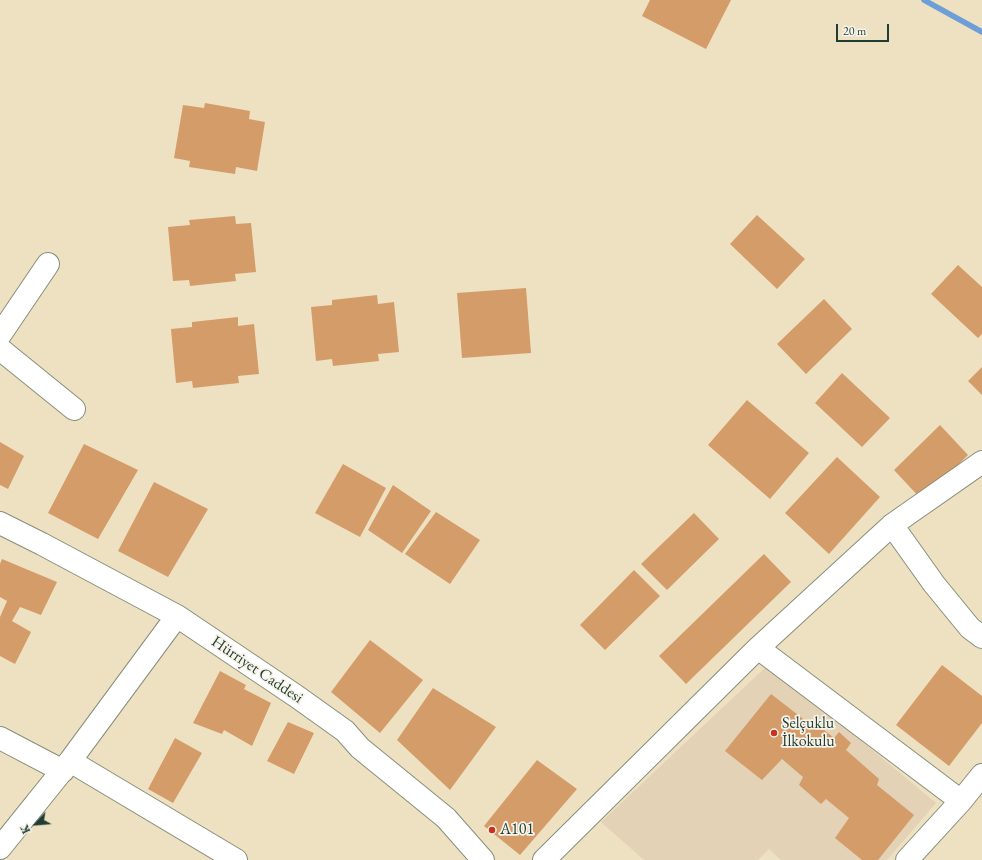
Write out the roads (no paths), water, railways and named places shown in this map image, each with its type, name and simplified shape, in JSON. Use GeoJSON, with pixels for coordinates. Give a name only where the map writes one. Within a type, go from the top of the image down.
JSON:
{"type":"FeatureCollection","features":[{"type":"Feature","properties":{"kind":"street"},"geometry":{"type":"LineString","coordinates":[[0,335],[48,264]]}},
{"type":"Feature","properties":{"kind":"street"},"geometry":{"type":"LineString","coordinates":[[0,349],[74,409]]}},
{"type":"Feature","properties":{"kind":"street"},"geometry":{"type":"LineString","coordinates":[[544,860],[758,648],[892,525],[982,462]]}},
{"type":"Feature","properties":{"kind":"street","name":"Hürriyet Caddesi"},"geometry":{"type":"LineString","coordinates":[[0,523],[178,616],[345,730],[360,748],[446,818],[483,860]]}},
{"type":"Feature","properties":{"kind":"street"},"geometry":{"type":"LineString","coordinates":[[892,525],[934,584],[970,628],[982,637]]}},
{"type":"Feature","properties":{"kind":"street"},"geometry":{"type":"LineString","coordinates":[[0,848],[66,766],[178,616]]}},
{"type":"Feature","properties":{"kind":"street"},"geometry":{"type":"LineString","coordinates":[[758,648],[961,801]]}},
{"type":"Feature","properties":{"kind":"street"},"geometry":{"type":"LineString","coordinates":[[0,738],[66,766],[236,860]]}},
{"type":"Feature","properties":{"kind":"street"},"geometry":{"type":"LineString","coordinates":[[907,860],[961,801],[982,775]]}},
{"type":"Feature","properties":{"kind":"waterway"},"geometry":{"type":"LineString","coordinates":[[924,0],[982,32]]}},
{"type":"Feature","properties":{"kind":"place","name":"Selçuklu İlkokulu"},"geometry":{"type":"Point","coordinates":[774,733]}},
{"type":"Feature","properties":{"kind":"place","name":"A101"},"geometry":{"type":"Point","coordinates":[492,830]}}]}
